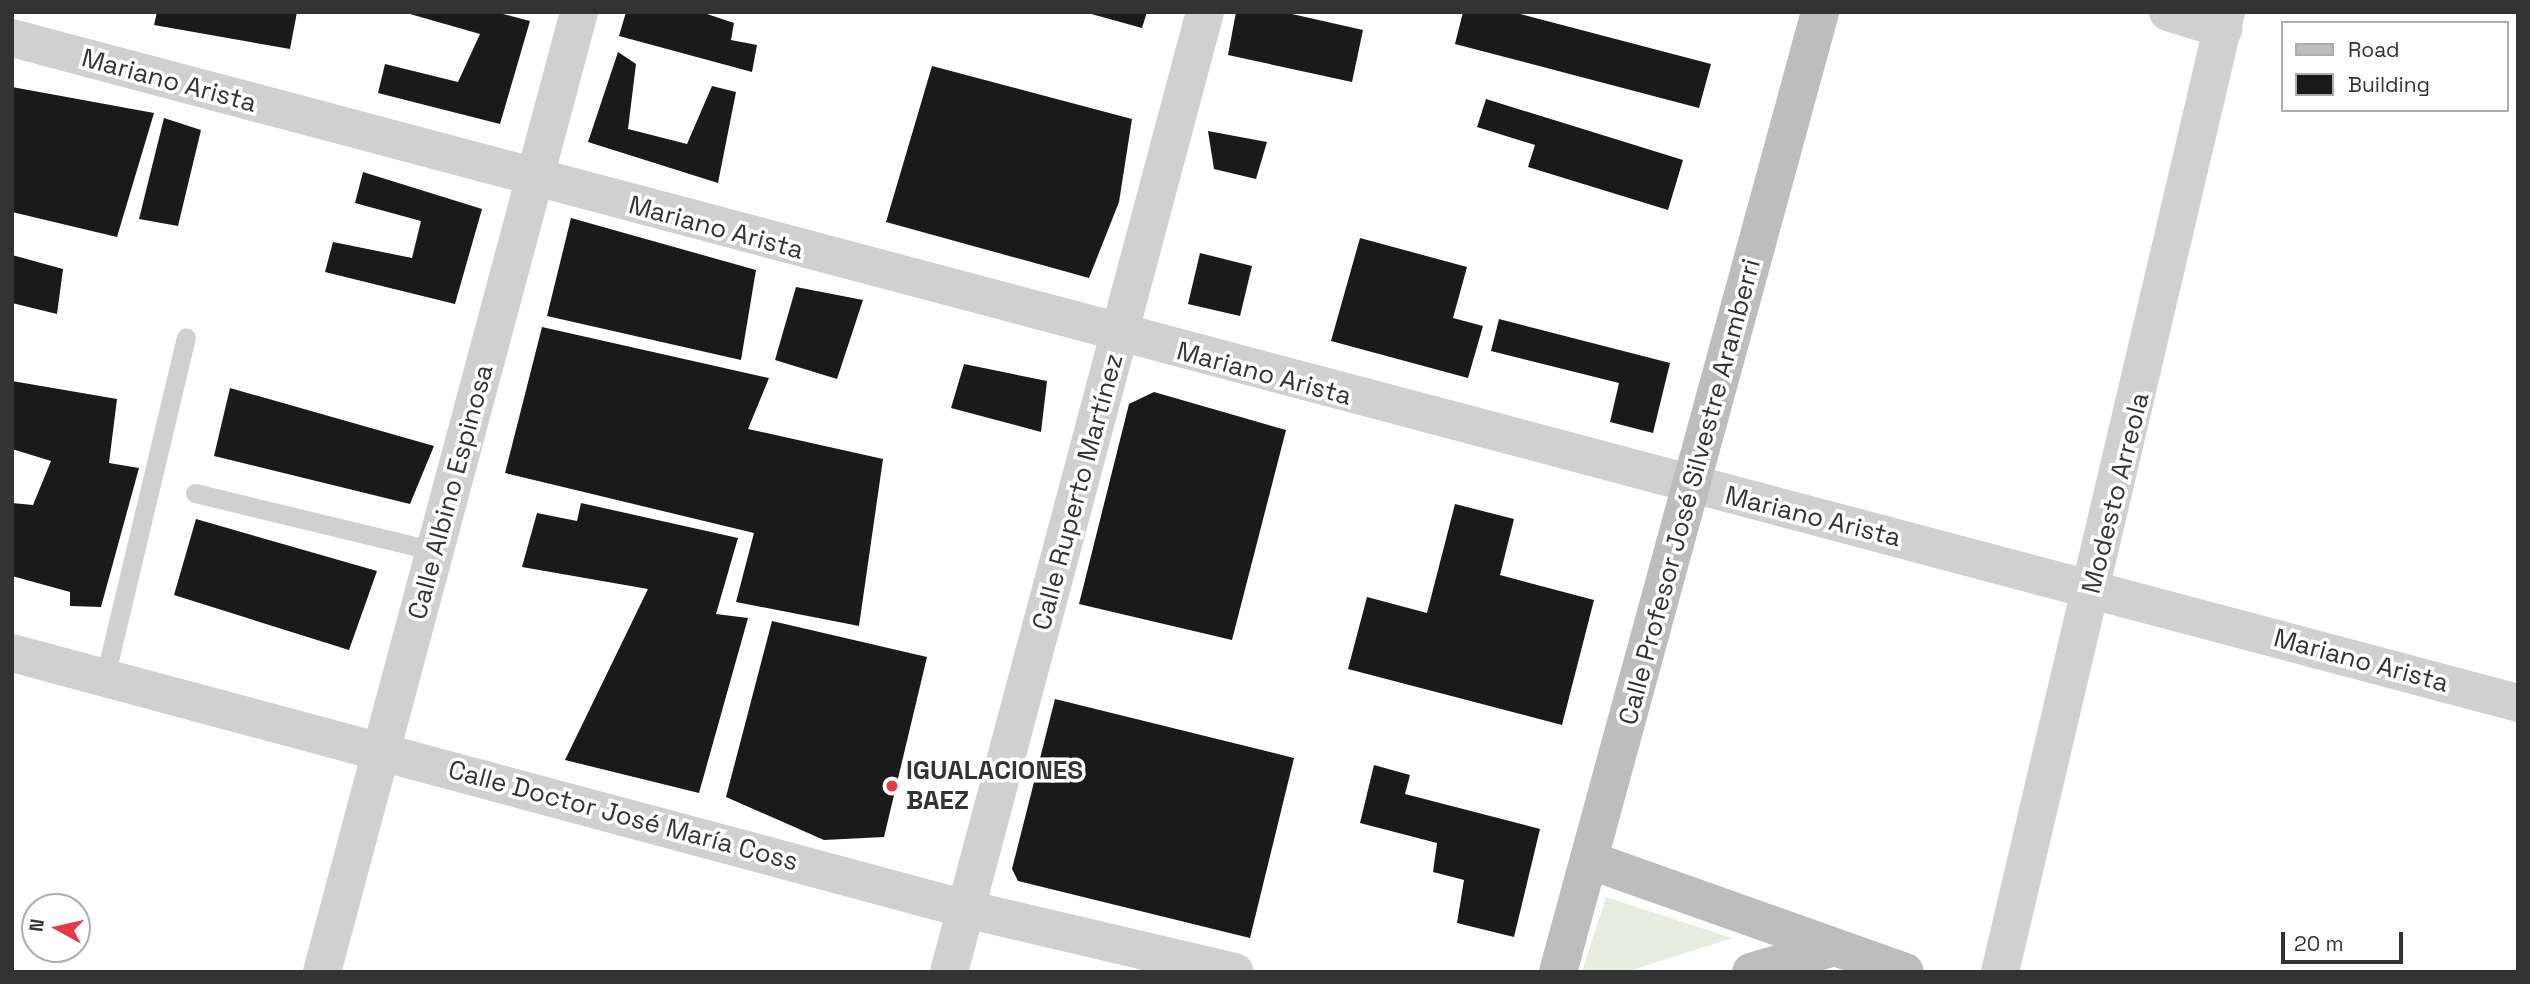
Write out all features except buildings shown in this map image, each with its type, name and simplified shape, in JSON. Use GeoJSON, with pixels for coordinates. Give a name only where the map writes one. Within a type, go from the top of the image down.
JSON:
{"type":"FeatureCollection","features":[{"type":"Feature","properties":{"kind":"main road","name":"Calle Profesor José Silvestre Aramberri"},"geometry":{"type":"LineString","coordinates":[[1558,972],[1820,12]]}},
{"type":"Feature","properties":{"kind":"main road"},"geometry":{"type":"LineString","coordinates":[[1589,860],[1905,972]]}},
{"type":"Feature","properties":{"kind":"main road"},"geometry":{"type":"LineString","coordinates":[[1751,972],[1831,948]]}},
{"type":"Feature","properties":{"kind":"street","name":"Calle Albino Espinosa"},"geometry":{"type":"LineString","coordinates":[[322,972],[579,12]]}},
{"type":"Feature","properties":{"kind":"street","name":"Calle Ruperto Martínez"},"geometry":{"type":"LineString","coordinates":[[950,972],[1205,12]]}},
{"type":"Feature","properties":{"kind":"street"},"geometry":{"type":"LineString","coordinates":[[2168,12],[2225,20]]}},
{"type":"Feature","properties":{"kind":"street","name":"Modesto Arreola"},"geometry":{"type":"LineString","coordinates":[[2000,972],[2093,589],[2225,20]]}},
{"type":"Feature","properties":{"kind":"street","name":"Mariano Arista"},"geometry":{"type":"LineString","coordinates":[[12,38],[1120,337],[2093,589],[2518,703]]}},
{"type":"Feature","properties":{"kind":"street","name":"Calle Doctor José María Coss"},"geometry":{"type":"LineString","coordinates":[[12,653],[966,909],[1235,972]]}},
{"type":"Feature","properties":{"kind":"lane"},"geometry":{"type":"LineString","coordinates":[[105,677],[186,338]]}},
{"type":"Feature","properties":{"kind":"lane"},"geometry":{"type":"LineString","coordinates":[[195,493],[435,551]]}},
{"type":"Feature","properties":{"kind":"shaded area"},"geometry":{"type":"Polygon","coordinates":[[[1606,897],[1732,938],[1626,972],[1582,972],[1606,897]]]}},
{"type":"Feature","properties":{"kind":"place","name":"IGUALACIONES BAEZ"},"geometry":{"type":"Point","coordinates":[892,786]}}]}
